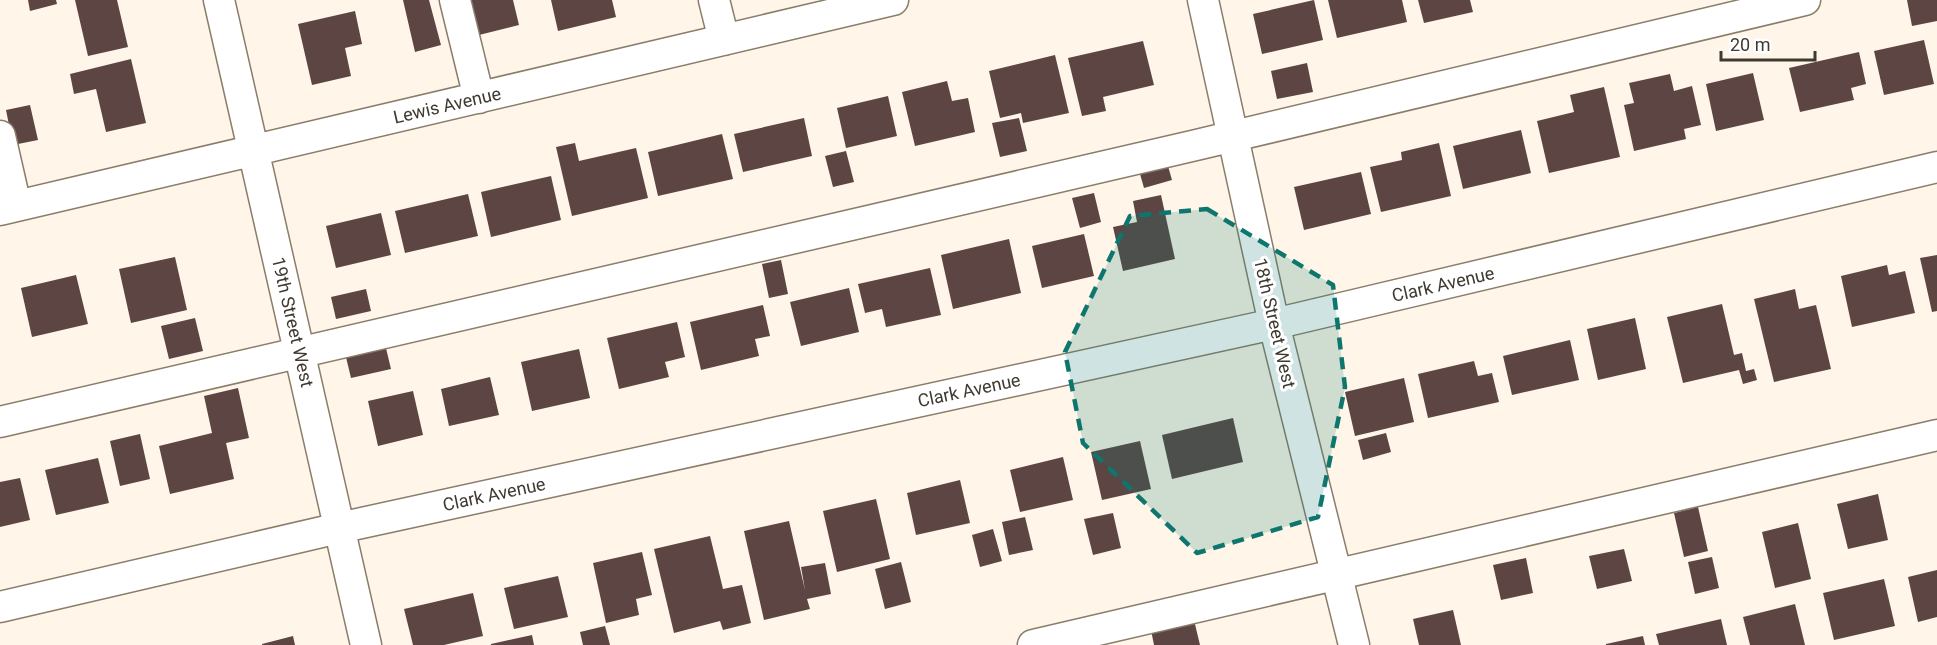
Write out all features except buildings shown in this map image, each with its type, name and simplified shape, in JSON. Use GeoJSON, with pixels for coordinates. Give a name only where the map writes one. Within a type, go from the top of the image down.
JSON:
{"type":"FeatureCollection","features":[{"type":"Feature","properties":{"kind":"street","name":"19th Street West"},"geometry":{"type":"LineString","coordinates":[[219,0],[366,645]]}},
{"type":"Feature","properties":{"kind":"street"},"geometry":{"type":"LineString","coordinates":[[455,0],[479,98]]}},
{"type":"Feature","properties":{"kind":"street"},"geometry":{"type":"LineString","coordinates":[[714,0],[724,40]]}},
{"type":"Feature","properties":{"kind":"street","name":"Lewis Avenue"},"geometry":{"type":"LineString","coordinates":[[8,208],[893,0]]}},
{"type":"Feature","properties":{"kind":"street","name":"18th Street West"},"geometry":{"type":"LineString","coordinates":[[1203,0],[1274,324],[1354,645]]}},
{"type":"Feature","properties":{"kind":"street"},"geometry":{"type":"LineString","coordinates":[[0,422],[1233,136],[1805,0]]}},
{"type":"Feature","properties":{"kind":"street"},"geometry":{"type":"LineString","coordinates":[[0,136],[8,208]]}},
{"type":"Feature","properties":{"kind":"street","name":"Clark Avenue"},"geometry":{"type":"LineString","coordinates":[[0,607],[339,528],[1274,324],[1937,167]]}},
{"type":"Feature","properties":{"kind":"street"},"geometry":{"type":"LineString","coordinates":[[1033,645],[1937,435]]}},
{"type":"Feature","properties":{"kind":"highlighted area"},"geometry":{"type":"Polygon","coordinates":[[[1207,209],[1333,285],[1345,387],[1318,517],[1197,553],[1083,443],[1065,352],[1130,216],[1207,209]]]}}]}
